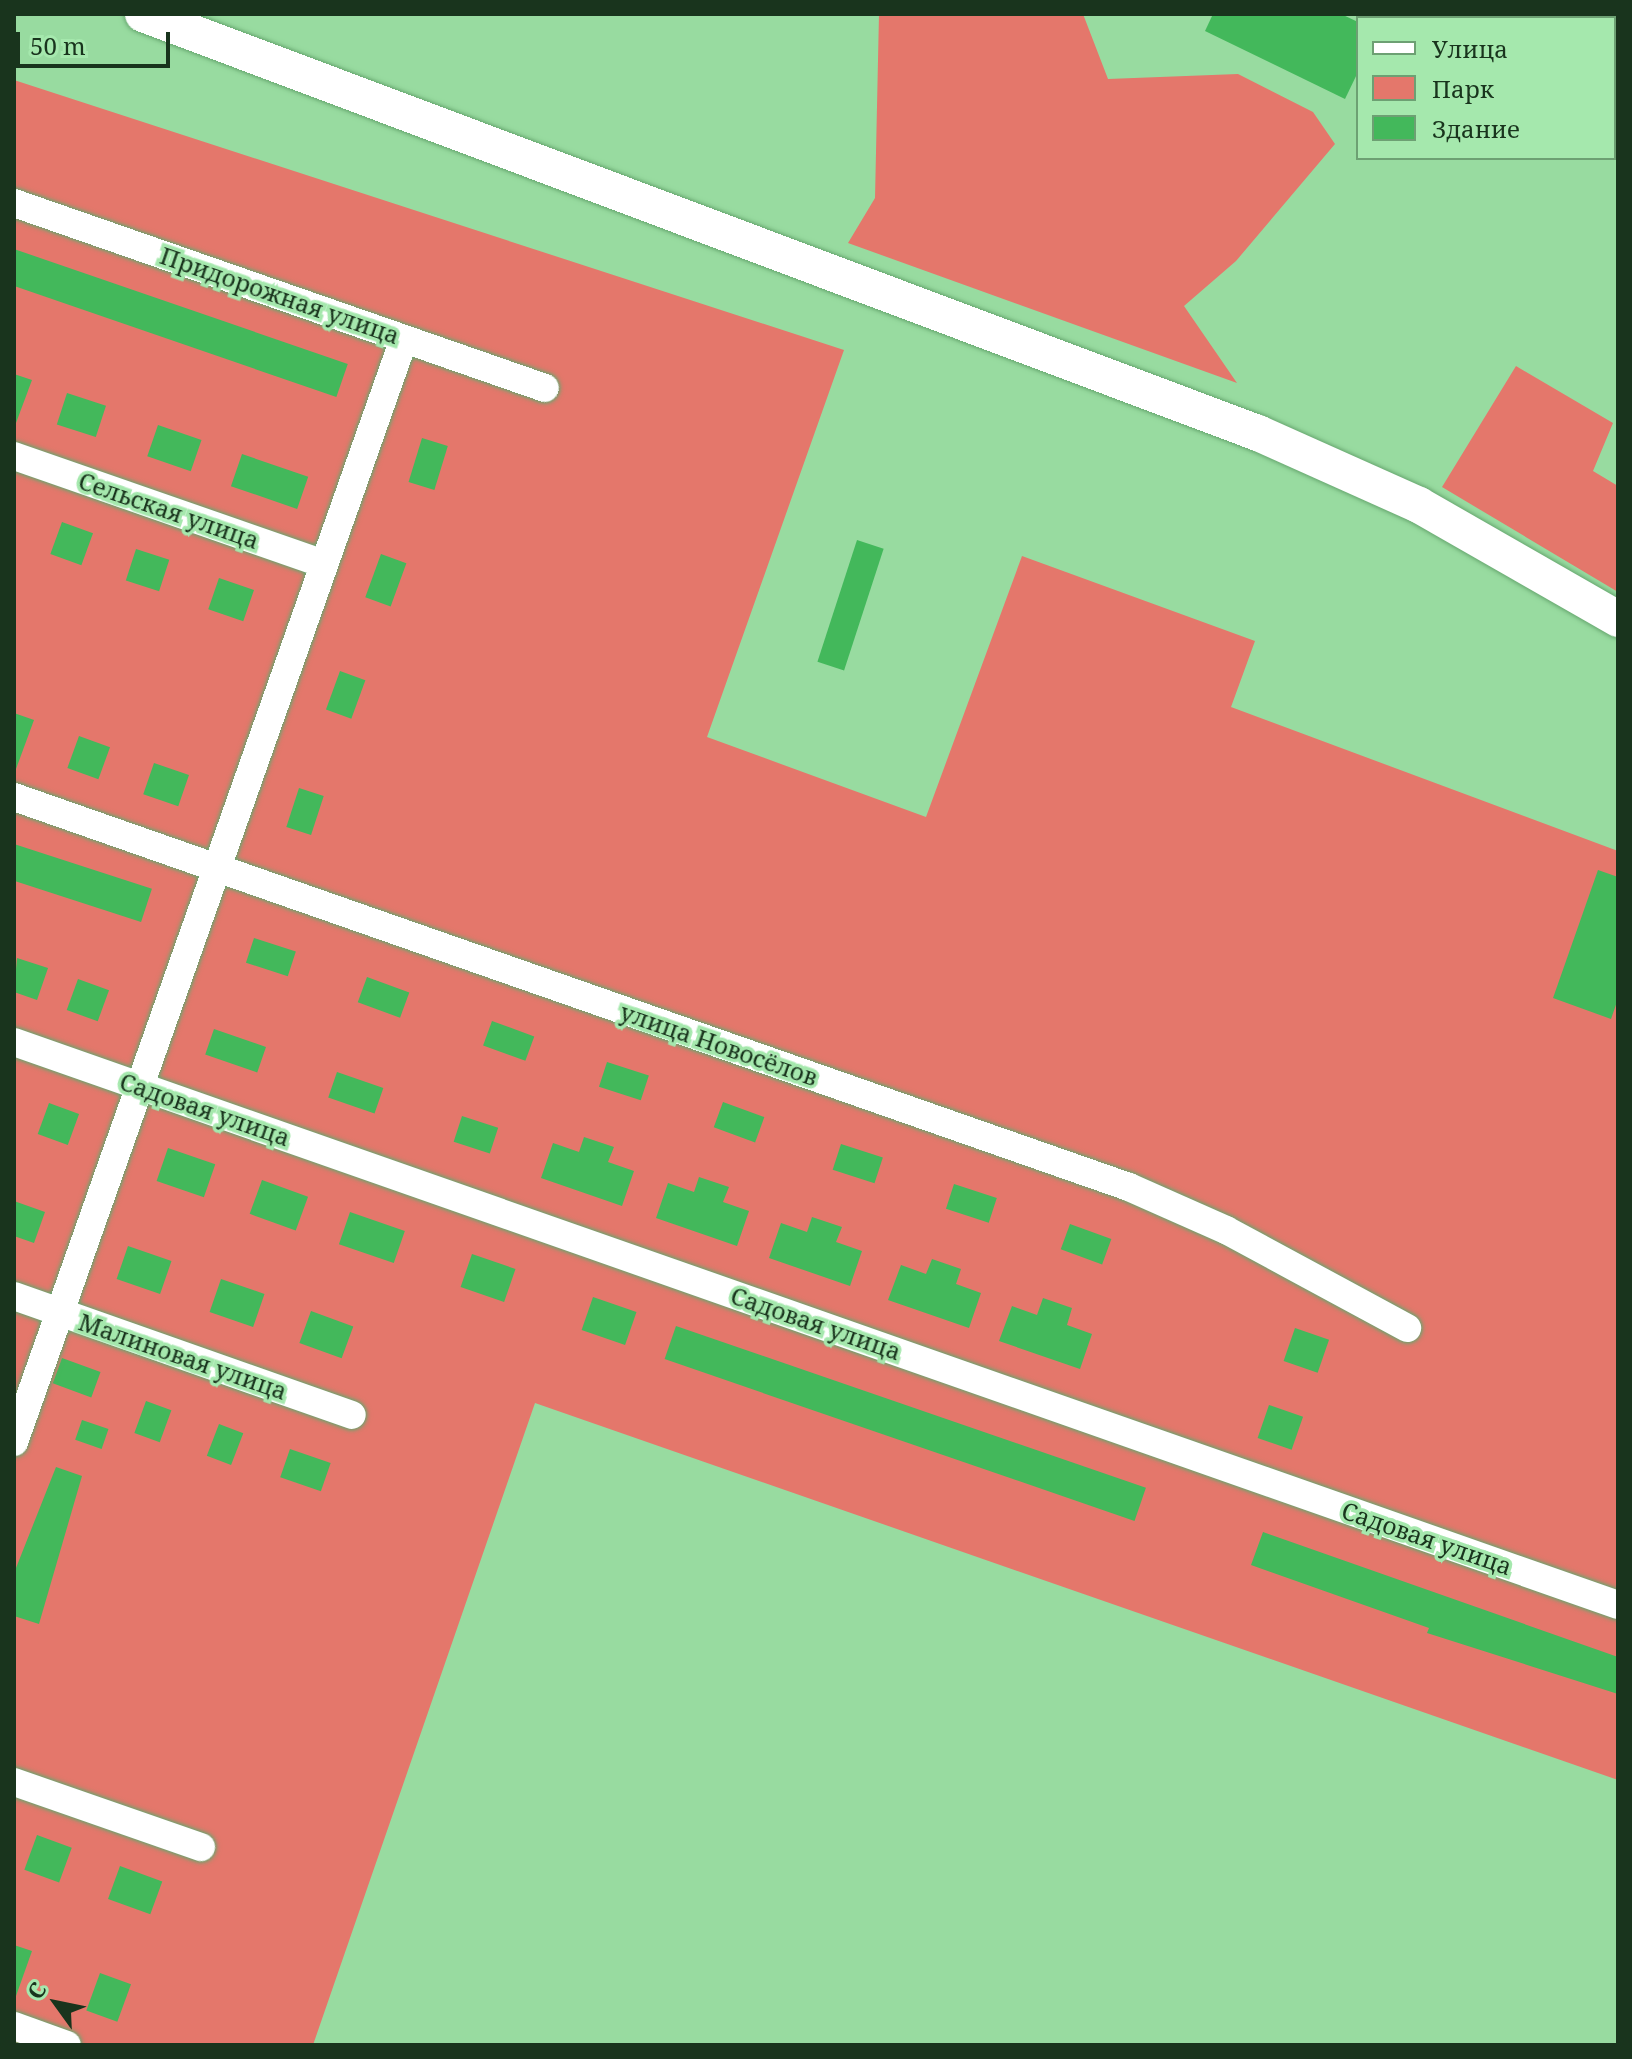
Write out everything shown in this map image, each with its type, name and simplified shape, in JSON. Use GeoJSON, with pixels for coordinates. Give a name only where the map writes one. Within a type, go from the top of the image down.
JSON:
{"type":"FeatureCollection","features":[{"type":"Feature","properties":{"kind":"main road"},"geometry":{"type":"LineString","coordinates":[[143,14],[1110,376],[1419,505],[1618,619]]}},
{"type":"Feature","properties":{"kind":"street","name":"Придорожная улица"},"geometry":{"type":"LineString","coordinates":[[14,203],[545,388]]}},
{"type":"Feature","properties":{"kind":"street"},"geometry":{"type":"LineString","coordinates":[[14,1442],[404,339]]}},
{"type":"Feature","properties":{"kind":"street","name":"Сельская улица"},"geometry":{"type":"LineString","coordinates":[[14,456],[324,564]]}},
{"type":"Feature","properties":{"kind":"street","name":"улица Новосёлов"},"geometry":{"type":"LineString","coordinates":[[14,797],[1129,1187],[1226,1230],[1407,1328]]}},
{"type":"Feature","properties":{"kind":"street","name":"Садовая улица"},"geometry":{"type":"LineString","coordinates":[[14,1042],[1618,1605]]}},
{"type":"Feature","properties":{"kind":"street","name":"Малиновая улица"},"geometry":{"type":"LineString","coordinates":[[14,1296],[352,1415]]}},
{"type":"Feature","properties":{"kind":"street"},"geometry":{"type":"LineString","coordinates":[[14,1782],[201,1847]]}},
{"type":"Feature","properties":{"kind":"street"},"geometry":{"type":"LineString","coordinates":[[14,2026],[67,2045]]}},
{"type":"Feature","properties":{"kind":"green space"},"geometry":{"type":"Polygon","coordinates":[[[879,14],[1083,14],[1108,79],[1238,74],[1313,112],[1335,144],[1236,261],[1184,306],[1237,383],[848,243],[875,198],[879,14]]]}},
{"type":"Feature","properties":{"kind":"green space"},"geometry":{"type":"Polygon","coordinates":[[[14,80],[844,350],[707,737],[926,817],[1022,556],[1255,641],[1231,707],[1618,851],[1618,1780],[535,1403],[313,2045],[14,2045],[14,80]]]}},
{"type":"Feature","properties":{"kind":"green space"},"geometry":{"type":"Polygon","coordinates":[[[1516,366],[1613,423],[1593,471],[1618,486],[1618,592],[1442,487],[1516,366]]]}},
{"type":"Feature","properties":{"kind":"building"},"geometry":{"type":"Polygon","coordinates":[[[1213,14],[1341,14],[1356,21],[1356,76],[1345,99],[1205,31],[1213,14]]]}},
{"type":"Feature","properties":{"kind":"building"},"geometry":{"type":"Polygon","coordinates":[[[14,249],[348,364],[336,397],[14,286],[14,249]]]}},
{"type":"Feature","properties":{"kind":"building"},"geometry":{"type":"Polygon","coordinates":[[[14,374],[32,380],[16,423],[14,423],[14,374]]]}},
{"type":"Feature","properties":{"kind":"building"},"geometry":{"type":"Polygon","coordinates":[[[67,393],[106,406],[96,437],[57,424],[67,393]]]}},
{"type":"Feature","properties":{"kind":"building"},"geometry":{"type":"Polygon","coordinates":[[[158,425],[201,440],[191,471],[147,456],[158,425]]]}},
{"type":"Feature","properties":{"kind":"building"},"geometry":{"type":"Polygon","coordinates":[[[422,438],[448,446],[434,490],[409,482],[422,438]]]}},
{"type":"Feature","properties":{"kind":"building"},"geometry":{"type":"Polygon","coordinates":[[[242,454],[308,477],[297,509],[231,486],[242,454]]]}},
{"type":"Feature","properties":{"kind":"building"},"geometry":{"type":"Polygon","coordinates":[[[62,522],[93,533],[81,565],[50,554],[62,522]]]}},
{"type":"Feature","properties":{"kind":"building"},"geometry":{"type":"Polygon","coordinates":[[[857,540],[884,549],[844,670],[817,662],[857,540]]]}},
{"type":"Feature","properties":{"kind":"building"},"geometry":{"type":"Polygon","coordinates":[[[136,549],[169,560],[159,591],[126,580],[136,549]]]}},
{"type":"Feature","properties":{"kind":"building"},"geometry":{"type":"Polygon","coordinates":[[[381,554],[406,563],[391,606],[365,597],[381,554]]]}},
{"type":"Feature","properties":{"kind":"building"},"geometry":{"type":"Polygon","coordinates":[[[219,578],[254,590],[243,621],[208,609],[219,578]]]}},
{"type":"Feature","properties":{"kind":"building"},"geometry":{"type":"Polygon","coordinates":[[[340,671],[365,680],[351,719],[326,710],[340,671]]]}},
{"type":"Feature","properties":{"kind":"building"},"geometry":{"type":"Polygon","coordinates":[[[14,713],[34,720],[16,769],[14,769],[14,713]]]}},
{"type":"Feature","properties":{"kind":"building"},"geometry":{"type":"Polygon","coordinates":[[[79,736],[110,747],[98,779],[67,768],[79,736]]]}},
{"type":"Feature","properties":{"kind":"building"},"geometry":{"type":"Polygon","coordinates":[[[154,763],[189,775],[178,806],[143,794],[154,763]]]}},
{"type":"Feature","properties":{"kind":"building"},"geometry":{"type":"Polygon","coordinates":[[[299,788],[324,796],[311,835],[286,827],[299,788]]]}},
{"type":"Feature","properties":{"kind":"building"},"geometry":{"type":"Polygon","coordinates":[[[14,844],[152,889],[141,922],[14,881],[14,844]]]}},
{"type":"Feature","properties":{"kind":"building"},"geometry":{"type":"Polygon","coordinates":[[[1598,870],[1618,877],[1618,999],[1611,1019],[1553,998],[1598,870]]]}},
{"type":"Feature","properties":{"kind":"building"},"geometry":{"type":"Polygon","coordinates":[[[254,938],[296,952],[288,976],[246,963],[254,938]]]}},
{"type":"Feature","properties":{"kind":"building"},"geometry":{"type":"Polygon","coordinates":[[[17,958],[48,968],[37,1000],[14,992],[17,958]]]}},
{"type":"Feature","properties":{"kind":"building"},"geometry":{"type":"Polygon","coordinates":[[[367,977],[409,992],[400,1018],[358,1002],[367,977]]]}},
{"type":"Feature","properties":{"kind":"building"},"geometry":{"type":"Polygon","coordinates":[[[78,979],[109,990],[98,1021],[67,1010],[78,979]]]}},
{"type":"Feature","properties":{"kind":"building"},"geometry":{"type":"Polygon","coordinates":[[[492,1021],[534,1036],[525,1061],[483,1045],[492,1021]]]}},
{"type":"Feature","properties":{"kind":"building"},"geometry":{"type":"Polygon","coordinates":[[[214,1029],[266,1047],[257,1072],[205,1055],[214,1029]]]}},
{"type":"Feature","properties":{"kind":"building"},"geometry":{"type":"Polygon","coordinates":[[[607,1062],[649,1076],[641,1100],[599,1087],[607,1062]]]}},
{"type":"Feature","properties":{"kind":"building"},"geometry":{"type":"Polygon","coordinates":[[[337,1072],[383,1088],[375,1113],[328,1098],[337,1072]]]}},
{"type":"Feature","properties":{"kind":"building"},"geometry":{"type":"Polygon","coordinates":[[[723,1102],[764,1117],[755,1142],[714,1127],[723,1102]]]}},
{"type":"Feature","properties":{"kind":"building"},"geometry":{"type":"Polygon","coordinates":[[[49,1103],[79,1114],[68,1145],[38,1134],[49,1103]]]}},
{"type":"Feature","properties":{"kind":"building"},"geometry":{"type":"Polygon","coordinates":[[[462,1116],[498,1128],[490,1153],[454,1142],[462,1116]]]}},
{"type":"Feature","properties":{"kind":"building"},"geometry":{"type":"Polygon","coordinates":[[[584,1137],[614,1147],[608,1162],[634,1171],[622,1206],[541,1178],[553,1143],[579,1152],[584,1137]]]}},
{"type":"Feature","properties":{"kind":"building"},"geometry":{"type":"Polygon","coordinates":[[[841,1144],[883,1158],[875,1183],[833,1170],[841,1144]]]}},
{"type":"Feature","properties":{"kind":"building"},"geometry":{"type":"Polygon","coordinates":[[[168,1148],[215,1164],[204,1197],[157,1181],[168,1148]]]}},
{"type":"Feature","properties":{"kind":"building"},"geometry":{"type":"Polygon","coordinates":[[[699,1177],[729,1187],[723,1202],[749,1211],[737,1246],[656,1218],[668,1183],[694,1192],[699,1177]]]}},
{"type":"Feature","properties":{"kind":"building"},"geometry":{"type":"Polygon","coordinates":[[[262,1180],[308,1197],[296,1231],[250,1214],[262,1180]]]}},
{"type":"Feature","properties":{"kind":"building"},"geometry":{"type":"Polygon","coordinates":[[[954,1184],[997,1198],[989,1223],[946,1209],[954,1184]]]}},
{"type":"Feature","properties":{"kind":"building"},"geometry":{"type":"Polygon","coordinates":[[[14,1201],[45,1212],[34,1243],[14,1236],[14,1201]]]}},
{"type":"Feature","properties":{"kind":"building"},"geometry":{"type":"Polygon","coordinates":[[[350,1212],[405,1231],[394,1263],[339,1244],[350,1212]]]}},
{"type":"Feature","properties":{"kind":"building"},"geometry":{"type":"Polygon","coordinates":[[[812,1217],[842,1227],[836,1242],[862,1251],[850,1286],[769,1258],[781,1223],[807,1232],[812,1217]]]}},
{"type":"Feature","properties":{"kind":"building"},"geometry":{"type":"Polygon","coordinates":[[[1070,1224],[1111,1239],[1102,1264],[1061,1249],[1070,1224]]]}},
{"type":"Feature","properties":{"kind":"building"},"geometry":{"type":"Polygon","coordinates":[[[128,1246],[171,1261],[160,1294],[117,1279],[128,1246]]]}},
{"type":"Feature","properties":{"kind":"building"},"geometry":{"type":"Polygon","coordinates":[[[472,1254],[515,1269],[504,1302],[461,1287],[472,1254]]]}},
{"type":"Feature","properties":{"kind":"building"},"geometry":{"type":"Polygon","coordinates":[[[932,1259],[961,1269],[956,1284],[981,1293],[969,1328],[888,1300],[901,1265],[926,1274],[932,1259]]]}},
{"type":"Feature","properties":{"kind":"building"},"geometry":{"type":"Polygon","coordinates":[[[221,1279],[264,1294],[253,1327],[210,1312],[221,1279]]]}},
{"type":"Feature","properties":{"kind":"building"},"geometry":{"type":"Polygon","coordinates":[[[593,1297],[636,1312],[625,1345],[582,1330],[593,1297]]]}},
{"type":"Feature","properties":{"kind":"building"},"geometry":{"type":"Polygon","coordinates":[[[1043,1298],[1072,1308],[1067,1325],[1092,1334],[1080,1369],[999,1341],[1012,1306],[1037,1315],[1043,1298]]]}},
{"type":"Feature","properties":{"kind":"building"},"geometry":{"type":"Polygon","coordinates":[[[311,1311],[353,1326],[342,1358],[299,1343],[311,1311]]]}},
{"type":"Feature","properties":{"kind":"building"},"geometry":{"type":"Polygon","coordinates":[[[676,1326],[1146,1488],[1135,1521],[665,1359],[676,1326]]]}},
{"type":"Feature","properties":{"kind":"building"},"geometry":{"type":"Polygon","coordinates":[[[1295,1328],[1329,1340],[1318,1373],[1284,1361],[1295,1328]]]}},
{"type":"Feature","properties":{"kind":"building"},"geometry":{"type":"Polygon","coordinates":[[[62,1358],[101,1372],[91,1397],[53,1383],[62,1358]]]}},
{"type":"Feature","properties":{"kind":"building"},"geometry":{"type":"Polygon","coordinates":[[[146,1401],[171,1410],[160,1442],[134,1433],[146,1401]]]}},
{"type":"Feature","properties":{"kind":"building"},"geometry":{"type":"Polygon","coordinates":[[[1269,1405],[1303,1417],[1292,1450],[1258,1438],[1269,1405]]]}},
{"type":"Feature","properties":{"kind":"building"},"geometry":{"type":"Polygon","coordinates":[[[82,1420],[108,1429],[102,1449],[75,1440],[82,1420]]]}},
{"type":"Feature","properties":{"kind":"building"},"geometry":{"type":"Polygon","coordinates":[[[219,1424],[243,1433],[231,1465],[207,1456],[219,1424]]]}},
{"type":"Feature","properties":{"kind":"building"},"geometry":{"type":"Polygon","coordinates":[[[290,1449],[331,1463],[321,1491],[280,1477],[290,1449]]]}},
{"type":"Feature","properties":{"kind":"building"},"geometry":{"type":"Polygon","coordinates":[[[56,1467],[82,1476],[39,1624],[14,1616],[14,1573],[56,1467]]]}},
{"type":"Feature","properties":{"kind":"building"},"geometry":{"type":"Polygon","coordinates":[[[1263,1532],[1618,1657],[1618,1694],[1427,1633],[1429,1628],[1251,1565],[1263,1532]]]}},
{"type":"Feature","properties":{"kind":"building"},"geometry":{"type":"Polygon","coordinates":[[[37,1835],[72,1848],[59,1882],[24,1870],[37,1835]]]}},
{"type":"Feature","properties":{"kind":"building"},"geometry":{"type":"Polygon","coordinates":[[[120,1866],[162,1881],[150,1914],[108,1899],[120,1866]]]}},
{"type":"Feature","properties":{"kind":"building"},"geometry":{"type":"Polygon","coordinates":[[[14,1945],[32,1951],[16,1996],[14,1996],[14,1945]]]}},
{"type":"Feature","properties":{"kind":"building"},"geometry":{"type":"Polygon","coordinates":[[[100,1973],[131,1984],[117,2022],[86,2011],[100,1973]]]}}]}
